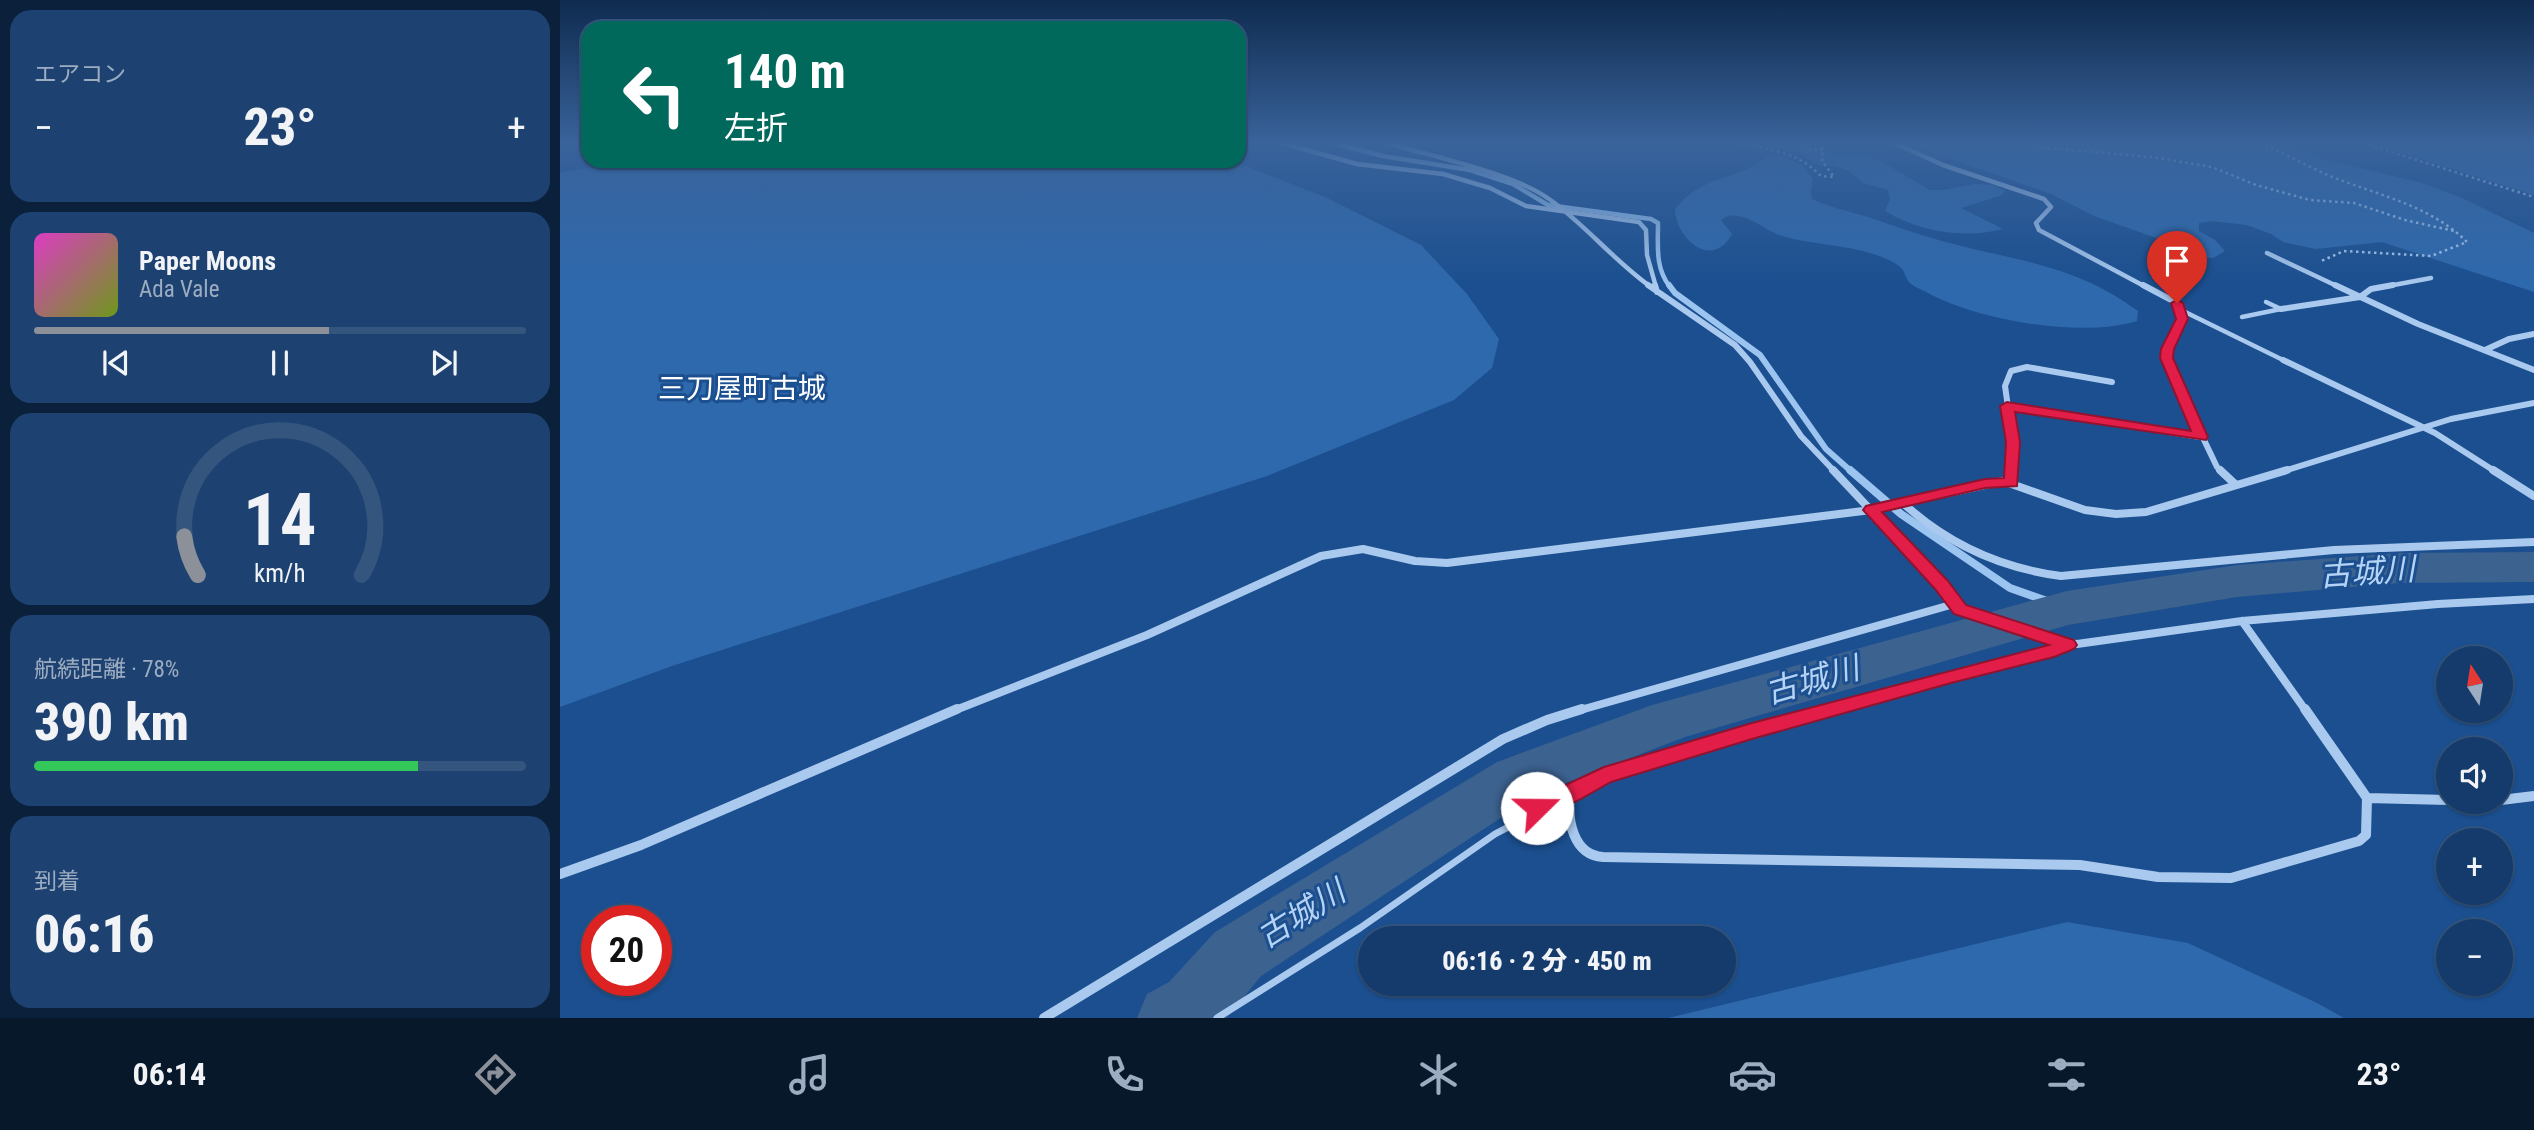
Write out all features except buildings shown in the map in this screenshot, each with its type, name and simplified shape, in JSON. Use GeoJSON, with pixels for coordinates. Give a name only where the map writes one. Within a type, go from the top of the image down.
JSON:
{"type":"FeatureCollection","features":[{"type":"Feature","properties":{"kind":"street"},"geometry":{"type":"LineString","coordinates":[[1495,191],[1526,206],[1642,224],[1646,230],[1647,255],[1657,293]]}},
{"type":"Feature","properties":{"kind":"street"},"geometry":{"type":"LineString","coordinates":[[1532,191],[1555,203],[1616,260],[1657,293],[1735,345],[1801,436],[1941,585],[1954,604],[1967,614],[2067,645],[2242,621],[2438,604],[2534,599]]}},
{"type":"Feature","properties":{"kind":"street"},"geometry":{"type":"LineString","coordinates":[[2018,191],[2043,199],[2051,207],[2036,223],[2039,230],[2170,298],[2181,310],[2182,319],[2166,358],[2200,437],[2217,467],[2236,485]]}},
{"type":"Feature","properties":{"kind":"street"},"geometry":{"type":"LineString","coordinates":[[2267,253],[2452,338],[2534,370]]}},
{"type":"Feature","properties":{"kind":"street"},"geometry":{"type":"LineString","coordinates":[[2281,309],[2360,297],[2371,289],[2431,278]]}},
{"type":"Feature","properties":{"kind":"street"},"geometry":{"type":"LineString","coordinates":[[2486,350],[2509,339],[2534,334]]}},
{"type":"Feature","properties":{"kind":"street"},"geometry":{"type":"LineString","coordinates":[[2283,360],[2455,445],[2534,496]]}},
{"type":"Feature","properties":{"kind":"street"},"geometry":{"type":"LineString","coordinates":[[2012,482],[2013,442],[2007,406],[2007,376],[2018,367],[2112,382]]}},
{"type":"Feature","properties":{"kind":"street"},"geometry":{"type":"LineString","coordinates":[[560,874],[641,845],[911,727],[1147,635],[1321,556],[1363,549],[1422,563],[1447,563],[1885,508],[1985,483],[2012,482],[2075,507],[2116,514],[2157,511],[2421,427],[2534,403]]}},
{"type":"Feature","properties":{"kind":"street"},"geometry":{"type":"LineString","coordinates":[[2007,406],[2200,437]]}},
{"type":"Feature","properties":{"kind":"street"},"geometry":{"type":"LineString","coordinates":[[1901,504],[1948,537],[1977,552],[2024,571],[2061,576],[2334,550],[2534,542]]}},
{"type":"Feature","properties":{"kind":"street"},"geometry":{"type":"LineString","coordinates":[[1044,1018],[1503,738],[1547,720],[1620,697],[1954,604]]}},
{"type":"Feature","properties":{"kind":"street"},"geometry":{"type":"LineString","coordinates":[[2067,645],[2054,651],[1951,676],[1740,734],[1604,776],[1570,795],[1569,817],[1577,848],[1599,859],[1662,857],[2080,865],[2158,877],[2200,879],[2231,878],[2359,841],[2366,835],[2367,798],[2242,621]]}},
{"type":"Feature","properties":{"kind":"street"},"geometry":{"type":"LineString","coordinates":[[2513,799],[2534,796]]}},
{"type":"Feature","properties":{"kind":"street"},"geometry":{"type":"LineString","coordinates":[[2367,798],[2436,800]]}},
{"type":"Feature","properties":{"kind":"lane"},"geometry":{"type":"LineString","coordinates":[[2266,302],[2281,309]]}},
{"type":"Feature","properties":{"kind":"lane"},"geometry":{"type":"LineString","coordinates":[[2242,317],[2281,309]]}},
{"type":"Feature","properties":{"kind":"lane"},"geometry":{"type":"LineString","coordinates":[[2181,310],[2283,360]]}},
{"type":"Feature","properties":{"kind":"lane"},"geometry":{"type":"LineString","coordinates":[[1217,1018],[1352,933],[1537,808],[1570,795]]}},
{"type":"Feature","properties":{"kind":"path"},"geometry":{"type":"LineString","coordinates":[[2276,191],[2310,200],[2354,203],[2405,220],[2454,231]]}},
{"type":"Feature","properties":{"kind":"path"},"geometry":{"type":"LineString","coordinates":[[2303,270],[2344,251],[2363,250],[2417,257],[2435,255],[2467,242],[2454,231],[2375,191]]}},
{"type":"Feature","properties":{"kind":"path"},"geometry":{"type":"LineString","coordinates":[[2514,191],[2534,197]]}},
{"type":"Feature","properties":{"kind":"shaded area"},"geometry":{"type":"Polygon","coordinates":[[[560,191],[1308,191],[1421,245],[1467,294],[1499,339],[1492,368],[1454,400],[1267,476],[672,666],[560,707],[560,191]]]}},
{"type":"Feature","properties":{"kind":"shaded area"},"geometry":{"type":"Polygon","coordinates":[[[1695,191],[1811,191],[1812,199],[1833,207],[2076,277],[2117,297],[2138,311],[2137,321],[2114,326],[2060,327],[2002,319],[1975,312],[1914,286],[1900,267],[1872,253],[1779,235],[1743,217],[1728,216],[1721,220],[1732,234],[1724,245],[1715,250],[1706,250],[1688,240],[1677,220],[1675,209],[1695,191]]]}},
{"type":"Feature","properties":{"kind":"shaded area"},"geometry":{"type":"Polygon","coordinates":[[[1888,191],[2004,191],[2002,195],[1961,208],[2003,229],[1957,233],[1927,229],[1885,211],[1890,199],[1888,191]]]}},
{"type":"Feature","properties":{"kind":"shaded area"},"geometry":{"type":"Polygon","coordinates":[[[2041,191],[2443,191],[2534,233],[2534,292],[2382,242],[2316,249],[2283,242],[2271,234],[2247,225],[2212,221],[2199,223],[2199,231],[2215,240],[2225,251],[2213,258],[2196,258],[2159,239],[2094,216],[2041,191]]]}},
{"type":"Feature","properties":{"kind":"shaded area"},"geometry":{"type":"Polygon","coordinates":[[[2520,191],[2534,191],[2534,195],[2520,191]]]}},
{"type":"Feature","properties":{"kind":"shaded area"},"geometry":{"type":"Polygon","coordinates":[[[2067,922],[2188,943],[2344,1018],[1668,1018],[2067,922]]]}},
{"type":"Feature","properties":{"kind":"waterway"},"geometry":{"type":"LineString","coordinates":[[1524,191],[1548,205],[1651,219],[1658,223],[1660,264],[1670,287]]}},
{"type":"Feature","properties":{"kind":"waterway"},"geometry":{"type":"LineString","coordinates":[[1669,285],[1675,293],[1760,355],[1826,449],[1852,472]]}},
{"type":"Feature","properties":{"kind":"waterway"},"geometry":{"type":"LineString","coordinates":[[1850,470],[1901,514],[2010,588],[2067,608]]}},
{"type":"Feature","properties":{"kind":"waterway","name":"古城川"},"geometry":{"type":"LineString","coordinates":[[1172,1018],[1193,1006],[1238,954],[1517,778],[1671,720],[2067,608],[2237,581],[2400,568],[2534,567]]}},
{"type":"Feature","properties":{"kind":"district","name":"三刀屋町古城"},"geometry":{"type":"Point","coordinates":[742,388]}},
{"type":"Feature","properties":{"kind":"route"},"geometry":{"type":"LineString","coordinates":[[1537,808],[1570,795],[1576,789],[1604,776],[1752,731],[1951,676],[2054,651],[2067,645],[1960,610],[1941,585],[1871,510],[1985,483],[2012,482],[2013,442],[2007,406],[2200,437],[2166,358],[2182,319],[2177,303]]}}]}
